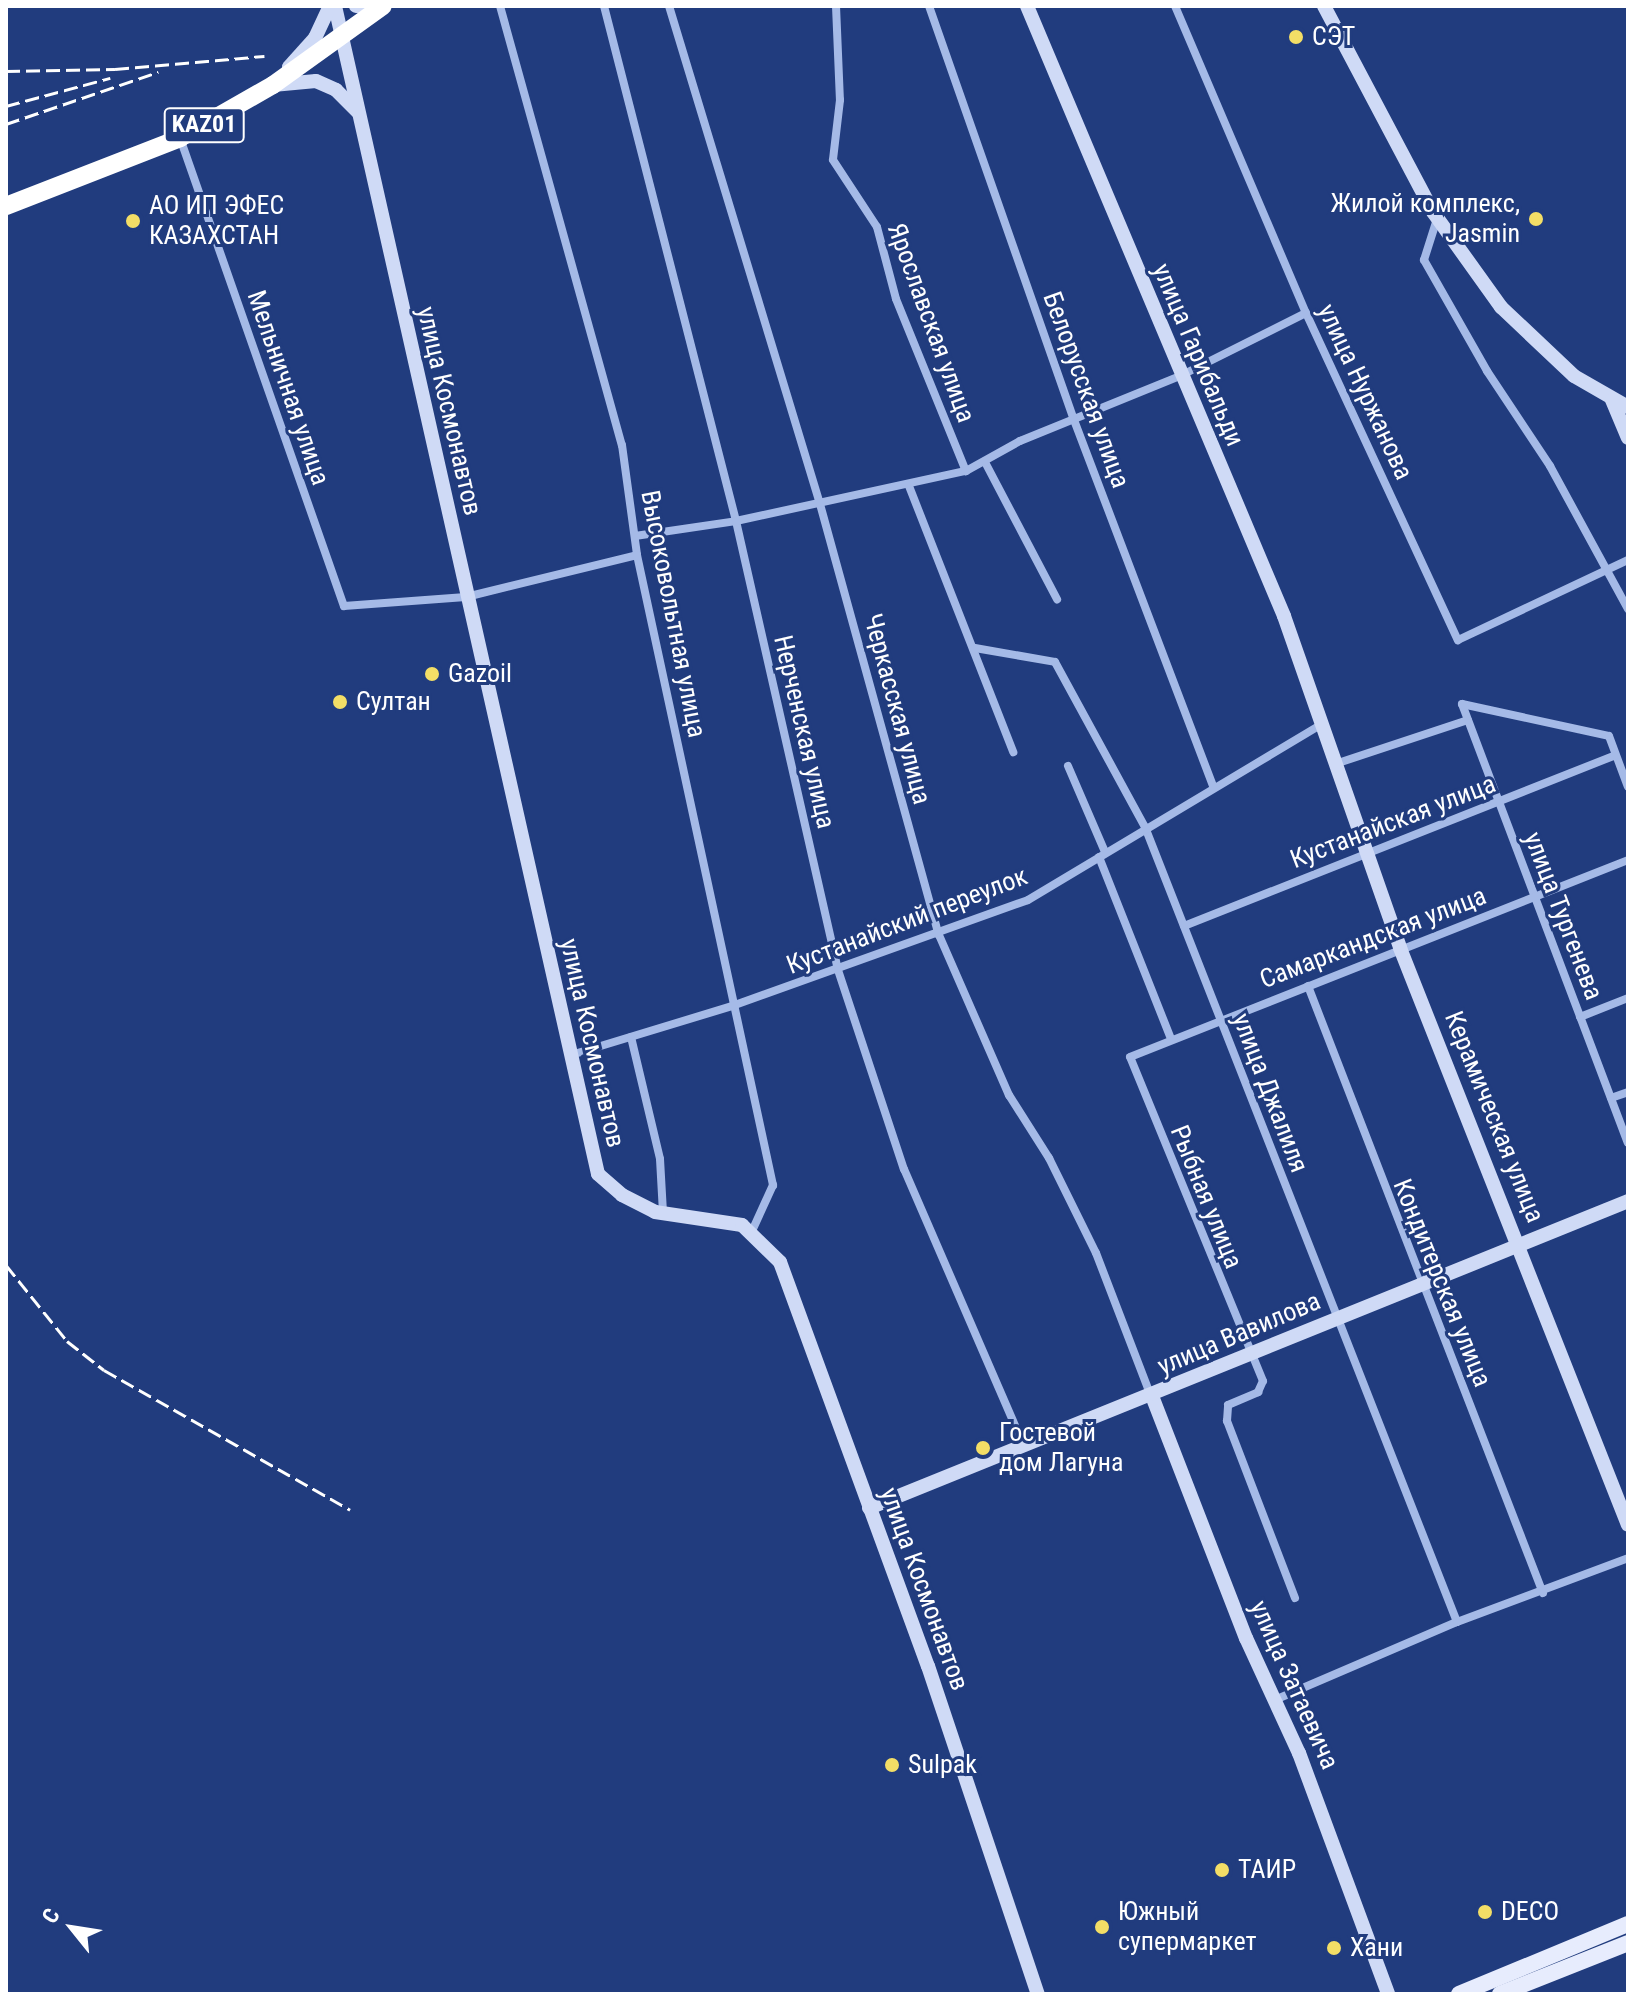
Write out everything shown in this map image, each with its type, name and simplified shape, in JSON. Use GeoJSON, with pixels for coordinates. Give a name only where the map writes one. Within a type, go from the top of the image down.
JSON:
{"type":"FeatureCollection","features":[{"type":"Feature","properties":{"kind":"highway","name":"KАZ01"},"geometry":{"type":"LineString","coordinates":[[6,206],[180,138],[273,85],[382,6]]}},
{"type":"Feature","properties":{"kind":"main road"},"geometry":{"type":"LineString","coordinates":[[1459,1994],[1628,1924]]}},
{"type":"Feature","properties":{"kind":"main road"},"geometry":{"type":"LineString","coordinates":[[1500,1994],[1628,1943]]}},
{"type":"Feature","properties":{"kind":"street","name":"улица Космонавтов"},"geometry":{"type":"LineString","coordinates":[[332,6],[341,33],[598,1174],[622,1195],[663,1213],[752,1231],[780,1262],[928,1666],[1038,1994]]}},
{"type":"Feature","properties":{"kind":"street"},"geometry":{"type":"LineString","coordinates":[[273,85],[315,38],[332,6]]}},
{"type":"Feature","properties":{"kind":"street"},"geometry":{"type":"LineString","coordinates":[[356,6],[382,6]]}},
{"type":"Feature","properties":{"kind":"street","name":"Высоковольтная улица"},"geometry":{"type":"LineString","coordinates":[[500,6],[618,431],[637,555],[773,1185],[752,1231]]}},
{"type":"Feature","properties":{"kind":"street","name":"Нерченская улица"},"geometry":{"type":"LineString","coordinates":[[604,6],[736,521],[838,970],[904,1169],[1025,1447]]}},
{"type":"Feature","properties":{"kind":"street","name":"Черкасская улица"},"geometry":{"type":"LineString","coordinates":[[669,6],[820,504],[939,935],[1009,1095],[1049,1158],[1096,1253],[1152,1396]]}},
{"type":"Feature","properties":{"kind":"street","name":"Ярославская улица"},"geometry":{"type":"LineString","coordinates":[[836,6],[840,100],[833,160],[877,227],[896,299],[966,471]]}},
{"type":"Feature","properties":{"kind":"street","name":"Белорусская улица"},"geometry":{"type":"LineString","coordinates":[[929,6],[1074,420],[1213,785]]}},
{"type":"Feature","properties":{"kind":"street","name":"улица Гарибальди"},"geometry":{"type":"LineString","coordinates":[[1027,6],[1180,376],[1284,616],[1320,725]]}},
{"type":"Feature","properties":{"kind":"street","name":"улица Нуржанова"},"geometry":{"type":"LineString","coordinates":[[1175,6],[1306,313],[1458,640],[1628,560]]}},
{"type":"Feature","properties":{"kind":"street"},"geometry":{"type":"LineString","coordinates":[[1324,6],[1438,218],[1501,307],[1574,376],[1628,407]]}},
{"type":"Feature","properties":{"kind":"street"},"geometry":{"type":"LineString","coordinates":[[273,85],[316,81],[336,90],[358,113]]}},
{"type":"Feature","properties":{"kind":"street","name":"Мельничная улица"},"geometry":{"type":"LineString","coordinates":[[180,138],[344,606],[466,597]]}},
{"type":"Feature","properties":{"kind":"street"},"geometry":{"type":"LineString","coordinates":[[1438,218],[1424,260],[1609,570],[1628,609]]}},
{"type":"Feature","properties":{"kind":"street"},"geometry":{"type":"LineString","coordinates":[[635,536],[736,521],[909,486],[966,471],[986,464],[1020,441],[1180,376],[1306,313]]}},
{"type":"Feature","properties":{"kind":"street"},"geometry":{"type":"LineString","coordinates":[[1612,400],[1628,438]]}},
{"type":"Feature","properties":{"kind":"street"},"geometry":{"type":"LineString","coordinates":[[986,464],[1057,599]]}},
{"type":"Feature","properties":{"kind":"street"},"geometry":{"type":"LineString","coordinates":[[909,486],[975,648],[1013,752]]}},
{"type":"Feature","properties":{"kind":"street"},"geometry":{"type":"LineString","coordinates":[[466,597],[637,555]]}},
{"type":"Feature","properties":{"kind":"street","name":"улица Джалиля"},"geometry":{"type":"LineString","coordinates":[[975,648],[1055,662],[1145,827],[1335,1320],[1457,1622]]}},
{"type":"Feature","properties":{"kind":"street","name":"улица Тургенева"},"geometry":{"type":"LineString","coordinates":[[1615,755],[1609,736],[1462,704],[1628,1143]]}},
{"type":"Feature","properties":{"kind":"street"},"geometry":{"type":"LineString","coordinates":[[1335,764],[1468,720]]}},
{"type":"Feature","properties":{"kind":"street","name":"Керамическая улица"},"geometry":{"type":"LineString","coordinates":[[1320,725],[1400,948],[1628,1525]]}},
{"type":"Feature","properties":{"kind":"street","name":"Кустанайский переулок"},"geometry":{"type":"LineString","coordinates":[[569,1056],[838,970],[1028,900],[1213,785],[1320,725]]}},
{"type":"Feature","properties":{"kind":"street"},"geometry":{"type":"LineString","coordinates":[[1615,755],[1628,787]]}},
{"type":"Feature","properties":{"kind":"street","name":"Кустанайская улица"},"geometry":{"type":"LineString","coordinates":[[1184,926],[1615,755]]}},
{"type":"Feature","properties":{"kind":"street"},"geometry":{"type":"LineString","coordinates":[[1068,766],[1171,1039]]}},
{"type":"Feature","properties":{"kind":"street","name":"Самаркандская улица"},"geometry":{"type":"LineString","coordinates":[[1133,1054],[1628,860]]}},
{"type":"Feature","properties":{"kind":"street","name":"Кондитерская улица"},"geometry":{"type":"LineString","coordinates":[[1308,986],[1543,1593]]}},
{"type":"Feature","properties":{"kind":"street"},"geometry":{"type":"LineString","coordinates":[[1580,1017],[1628,998]]}},
{"type":"Feature","properties":{"kind":"street"},"geometry":{"type":"LineString","coordinates":[[631,1037],[660,1159],[663,1213]]}},
{"type":"Feature","properties":{"kind":"street","name":"Рыбная улица"},"geometry":{"type":"LineString","coordinates":[[1133,1054],[1131,1064],[1248,1356],[1263,1381],[1261,1388],[1228,1405],[1227,1421],[1295,1598]]}},
{"type":"Feature","properties":{"kind":"street"},"geometry":{"type":"LineString","coordinates":[[1611,1098],[1628,1092]]}},
{"type":"Feature","properties":{"kind":"street","name":"улица Вавилова"},"geometry":{"type":"LineString","coordinates":[[869,1508],[1628,1201]]}},
{"type":"Feature","properties":{"kind":"street","name":"улица Затаевича"},"geometry":{"type":"LineString","coordinates":[[1152,1396],[1246,1638],[1277,1699],[1388,1994]]}},
{"type":"Feature","properties":{"kind":"street"},"geometry":{"type":"LineString","coordinates":[[1277,1699],[1457,1622],[1543,1593],[1628,1558]]}},
{"type":"Feature","properties":{"kind":"railway"},"geometry":{"type":"LineString","coordinates":[[6,71],[115,69],[264,56]]}},
{"type":"Feature","properties":{"kind":"railway"},"geometry":{"type":"LineString","coordinates":[[6,124],[158,72]]}},
{"type":"Feature","properties":{"kind":"railway"},"geometry":{"type":"LineString","coordinates":[[6,106],[110,78]]}},
{"type":"Feature","properties":{"kind":"railway"},"geometry":{"type":"LineString","coordinates":[[6,1265],[67,1341],[104,1370],[350,1510]]}},
{"type":"Feature","properties":{"kind":"place","name":"СЭТ"},"geometry":{"type":"Point","coordinates":[1296,37]}},
{"type":"Feature","properties":{"kind":"place","name":"Жилой комплекс, Jasmin"},"geometry":{"type":"Point","coordinates":[1536,219]}},
{"type":"Feature","properties":{"kind":"place","name":"АО ИП ЭФЕС КАЗАХСТАН"},"geometry":{"type":"Point","coordinates":[133,221]}},
{"type":"Feature","properties":{"kind":"place","name":"Gazoil"},"geometry":{"type":"Point","coordinates":[432,674]}},
{"type":"Feature","properties":{"kind":"place","name":"Султан"},"geometry":{"type":"Point","coordinates":[340,702]}},
{"type":"Feature","properties":{"kind":"place","name":"Гостевой дом Лагуна"},"geometry":{"type":"Point","coordinates":[983,1448]}},
{"type":"Feature","properties":{"kind":"place","name":"Sulpak"},"geometry":{"type":"Point","coordinates":[892,1765]}},
{"type":"Feature","properties":{"kind":"place","name":"ТАИР"},"geometry":{"type":"Point","coordinates":[1222,1870]}},
{"type":"Feature","properties":{"kind":"place","name":"DECO"},"geometry":{"type":"Point","coordinates":[1485,1912]}},
{"type":"Feature","properties":{"kind":"place","name":"Южный супермаркет"},"geometry":{"type":"Point","coordinates":[1102,1927]}},
{"type":"Feature","properties":{"kind":"place","name":"Хани"},"geometry":{"type":"Point","coordinates":[1334,1948]}}]}
